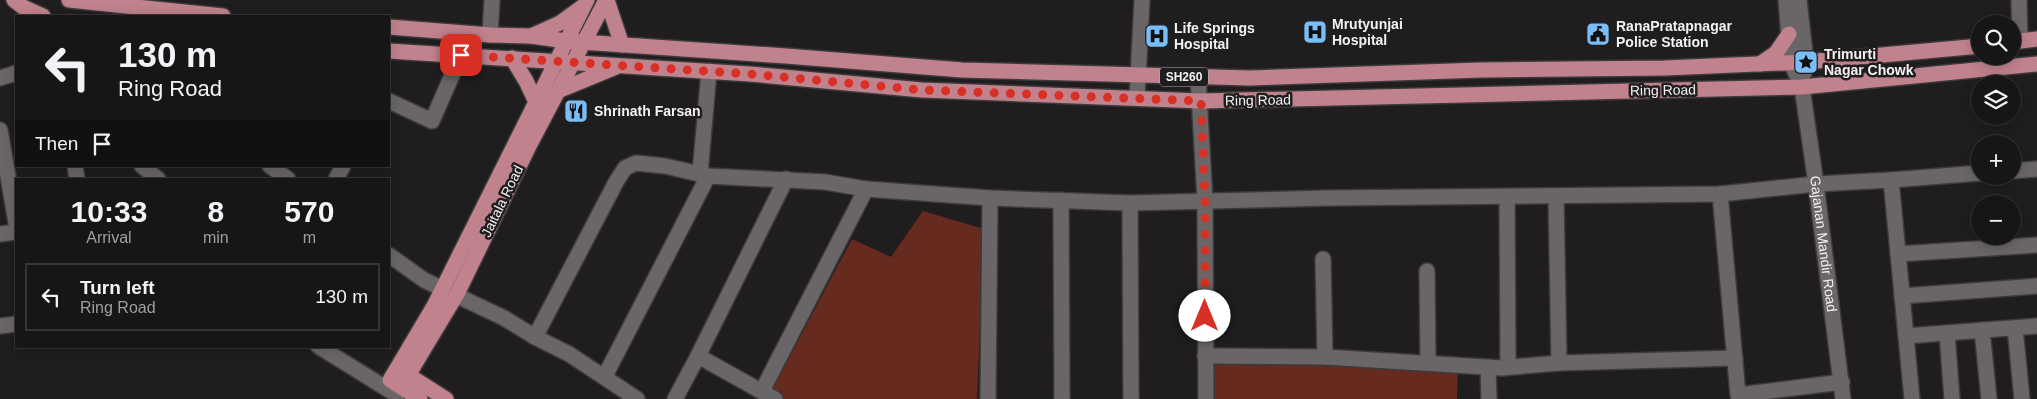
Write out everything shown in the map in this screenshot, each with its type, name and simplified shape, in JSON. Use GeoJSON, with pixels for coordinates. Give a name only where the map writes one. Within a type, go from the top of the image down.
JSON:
{"type":"FeatureCollection","features":[{"type":"Feature","properties":{"kind":"main road"},"geometry":{"type":"LineString","coordinates":[[14,0],[23,7],[41,15]]}},
{"type":"Feature","properties":{"kind":"main road"},"geometry":{"type":"LineString","coordinates":[[69,0],[157,4],[218,15]]}},
{"type":"Feature","properties":{"kind":"main road"},"geometry":{"type":"LineString","coordinates":[[606,0],[622,45]]}},
{"type":"Feature","properties":{"kind":"main road","name":"Jaitala Road"},"geometry":{"type":"LineString","coordinates":[[394,387],[457,294],[529,146],[606,0]]}},
{"type":"Feature","properties":{"kind":"main road"},"geometry":{"type":"LineString","coordinates":[[531,36],[560,22],[585,3]]}},
{"type":"Feature","properties":{"kind":"main road","name":"Jaitala Road"},"geometry":{"type":"LineString","coordinates":[[394,387],[585,3]]}},
{"type":"Feature","properties":{"kind":"main road","name":"SH260"},"geometry":{"type":"LineString","coordinates":[[390,27],[490,35],[531,36],[566,41],[962,70],[1250,78],[1481,70],[1665,68],[1799,63],[1971,47]]}},
{"type":"Feature","properties":{"kind":"main road"},"geometry":{"type":"LineString","coordinates":[[1760,64],[1776,53],[1789,34]]}},
{"type":"Feature","properties":{"kind":"main road"},"geometry":{"type":"LineString","coordinates":[[2021,41],[2037,39]]}},
{"type":"Feature","properties":{"kind":"main road","name":"Ring Road"},"geometry":{"type":"LineString","coordinates":[[390,51],[709,71],[922,90],[1201,101],[1802,87],[2037,64]]}},
{"type":"Feature","properties":{"kind":"main road"},"geometry":{"type":"LineString","coordinates":[[512,58],[536,102]]}},
{"type":"Feature","properties":{"kind":"main road"},"geometry":{"type":"LineString","coordinates":[[560,90],[620,65]]}},
{"type":"Feature","properties":{"kind":"main road"},"geometry":{"type":"LineString","coordinates":[[394,387],[420,399]]}},
{"type":"Feature","properties":{"kind":"main road"},"geometry":{"type":"LineString","coordinates":[[394,387],[446,399]]}},
{"type":"Feature","properties":{"kind":"street"},"geometry":{"type":"LineString","coordinates":[[490,35],[492,0]]}},
{"type":"Feature","properties":{"kind":"street"},"geometry":{"type":"LineString","coordinates":[[1137,98],[1140,76],[1142,0]]}},
{"type":"Feature","properties":{"kind":"street"},"geometry":{"type":"LineString","coordinates":[[1786,0],[1789,34],[1799,63]]}},
{"type":"Feature","properties":{"kind":"street"},"geometry":{"type":"LineString","coordinates":[[1799,0],[1799,63]]}},
{"type":"Feature","properties":{"kind":"street"},"geometry":{"type":"LineString","coordinates":[[2019,15],[2020,0]]}},
{"type":"Feature","properties":{"kind":"street"},"geometry":{"type":"LineString","coordinates":[[390,101],[432,121],[461,55]]}},
{"type":"Feature","properties":{"kind":"street","name":"Gajanan Mandir Road"},"geometry":{"type":"LineString","coordinates":[[1799,63],[1843,399]]}},
{"type":"Feature","properties":{"kind":"street"},"geometry":{"type":"LineString","coordinates":[[605,376],[704,175],[709,71]]}},
{"type":"Feature","properties":{"kind":"street"},"geometry":{"type":"LineString","coordinates":[[0,78],[15,73]]}},
{"type":"Feature","properties":{"kind":"street"},"geometry":{"type":"LineString","coordinates":[[1198,77],[1201,101],[1205,201],[1206,399]]}},
{"type":"Feature","properties":{"kind":"street"},"geometry":{"type":"LineString","coordinates":[[0,130],[6,155],[15,216]]}},
{"type":"Feature","properties":{"kind":"street"},"geometry":{"type":"LineString","coordinates":[[535,337],[616,182],[625,168],[636,163],[665,166],[704,175],[825,182],[866,189],[990,198],[1130,202],[1720,194],[1816,184],[1971,174]]}},
{"type":"Feature","properties":{"kind":"street"},"geometry":{"type":"LineString","coordinates":[[143,167],[157,178]]}},
{"type":"Feature","properties":{"kind":"street"},"geometry":{"type":"LineString","coordinates":[[2021,170],[2037,169]]}},
{"type":"Feature","properties":{"kind":"street"},"geometry":{"type":"LineString","coordinates":[[675,399],[786,179]]}},
{"type":"Feature","properties":{"kind":"street"},"geometry":{"type":"LineString","coordinates":[[1891,180],[1912,399]]}},
{"type":"Feature","properties":{"kind":"street"},"geometry":{"type":"LineString","coordinates":[[698,356],[768,395],[866,189]]}},
{"type":"Feature","properties":{"kind":"street"},"geometry":{"type":"LineString","coordinates":[[1720,194],[1738,397],[1842,382]]}},
{"type":"Feature","properties":{"kind":"street"},"geometry":{"type":"LineString","coordinates":[[1556,196],[1559,363]]}},
{"type":"Feature","properties":{"kind":"street"},"geometry":{"type":"LineString","coordinates":[[1507,197],[1508,367]]}},
{"type":"Feature","properties":{"kind":"street"},"geometry":{"type":"LineString","coordinates":[[988,399],[990,198]]}},
{"type":"Feature","properties":{"kind":"street"},"geometry":{"type":"LineString","coordinates":[[1061,200],[1062,399]]}},
{"type":"Feature","properties":{"kind":"street"},"geometry":{"type":"LineString","coordinates":[[1130,202],[1131,399]]}},
{"type":"Feature","properties":{"kind":"street"},"geometry":{"type":"LineString","coordinates":[[0,234],[15,232]]}},
{"type":"Feature","properties":{"kind":"street"},"geometry":{"type":"LineString","coordinates":[[1898,254],[2037,245]]}},
{"type":"Feature","properties":{"kind":"street"},"geometry":{"type":"LineString","coordinates":[[390,256],[424,280],[457,294],[569,354],[605,376],[636,399]]}},
{"type":"Feature","properties":{"kind":"street"},"geometry":{"type":"LineString","coordinates":[[1323,259],[1324,357]]}},
{"type":"Feature","properties":{"kind":"street"},"geometry":{"type":"LineString","coordinates":[[1427,271],[1428,363]]}},
{"type":"Feature","properties":{"kind":"street"},"geometry":{"type":"LineString","coordinates":[[1902,296],[2037,286]]}},
{"type":"Feature","properties":{"kind":"street"},"geometry":{"type":"LineString","coordinates":[[0,326],[15,324]]}},
{"type":"Feature","properties":{"kind":"street"},"geometry":{"type":"LineString","coordinates":[[1906,336],[2037,326]]}},
{"type":"Feature","properties":{"kind":"street"},"geometry":{"type":"LineString","coordinates":[[2015,328],[2022,399]]}},
{"type":"Feature","properties":{"kind":"street"},"geometry":{"type":"LineString","coordinates":[[1982,330],[1989,399]]}},
{"type":"Feature","properties":{"kind":"street"},"geometry":{"type":"LineString","coordinates":[[1947,333],[1952,399]]}},
{"type":"Feature","properties":{"kind":"street"},"geometry":{"type":"LineString","coordinates":[[325,348],[394,387]]}},
{"type":"Feature","properties":{"kind":"street"},"geometry":{"type":"LineString","coordinates":[[1205,356],[1324,357],[1488,367],[1735,358]]}},
{"type":"Feature","properties":{"kind":"street"},"geometry":{"type":"LineString","coordinates":[[1488,367],[1489,399]]}},
{"type":"Feature","properties":{"kind":"shaded area"},"geometry":{"type":"Polygon","coordinates":[[[923,211],[984,229],[977,399],[785,399],[772,390],[852,239],[891,257],[923,211]]]}},
{"type":"Feature","properties":{"kind":"shaded area"},"geometry":{"type":"Polygon","coordinates":[[[1211,365],[1458,365],[1457,399],[1210,399],[1211,365]]]}},
{"type":"Feature","properties":{"kind":"place","name":"Mrutyunjai Hospital"},"geometry":{"type":"Point","coordinates":[1315,32]}},
{"type":"Feature","properties":{"kind":"place","name":"RanaPratapnagar Police Station"},"geometry":{"type":"Point","coordinates":[1598,34]}},
{"type":"Feature","properties":{"kind":"place","name":"Life Springs Hospital"},"geometry":{"type":"Point","coordinates":[1157,36]}},
{"type":"Feature","properties":{"kind":"place","name":"Trimurti Nagar Chowk"},"geometry":{"type":"Point","coordinates":[1806,62]}},
{"type":"Feature","properties":{"kind":"place","name":"Shrinath Farsan"},"geometry":{"type":"Point","coordinates":[576,111]}},
{"type":"Feature","properties":{"kind":"route"},"geometry":{"type":"LineString","coordinates":[[461,55],[750,74],[922,90],[1201,101],[1205,201],[1205,316]]}}]}
